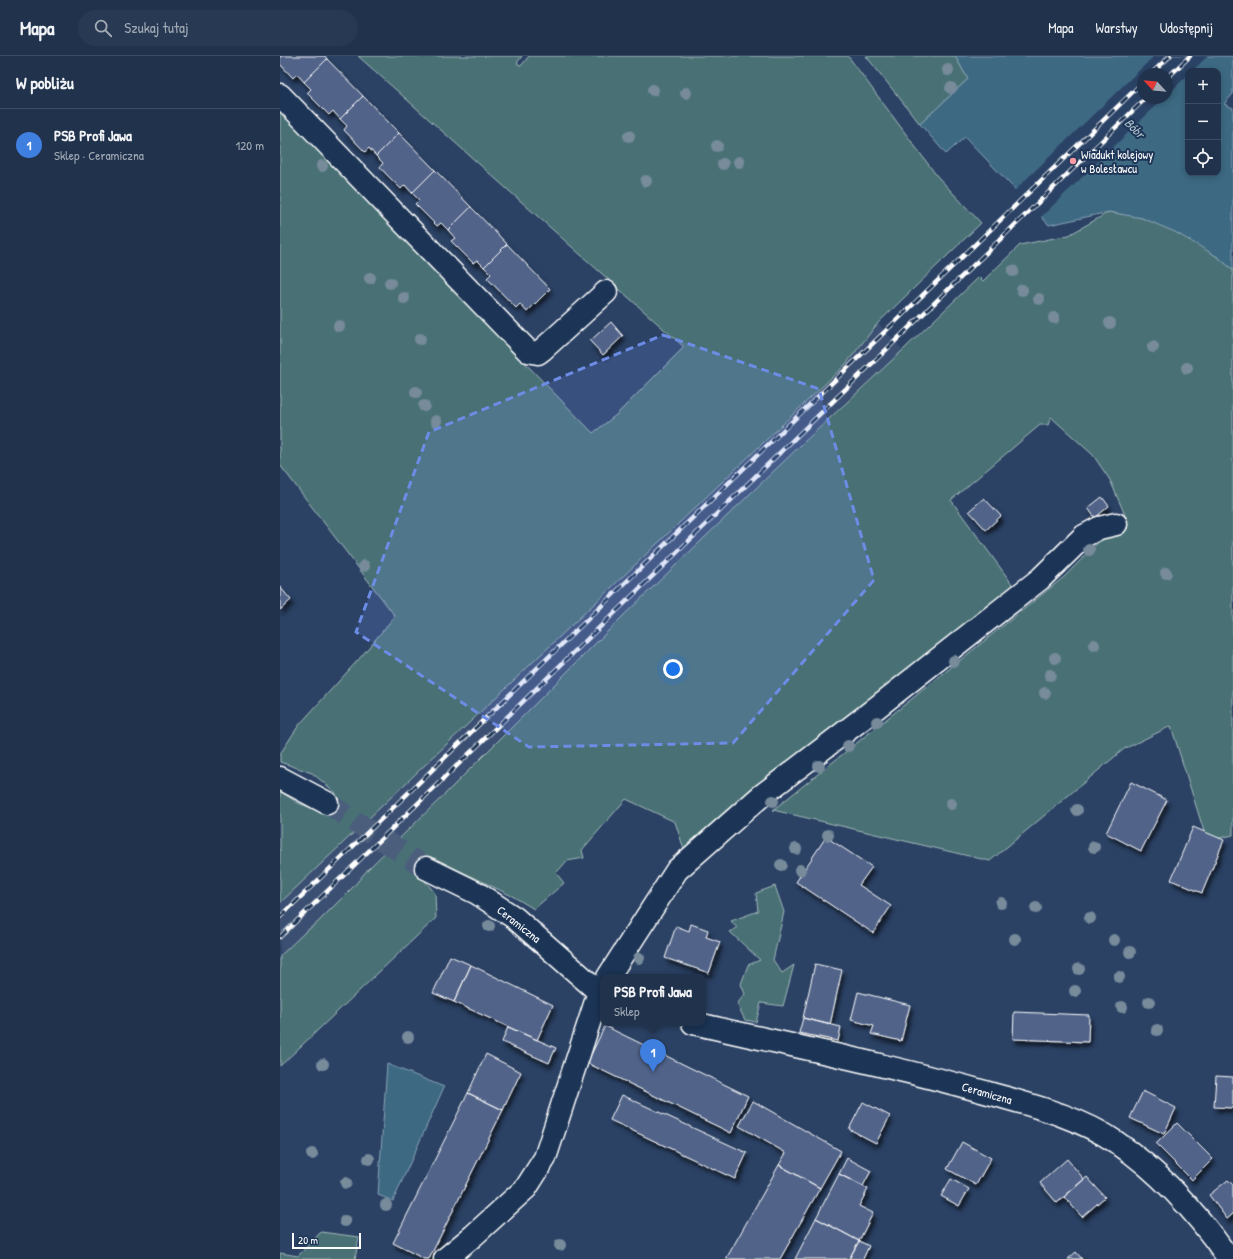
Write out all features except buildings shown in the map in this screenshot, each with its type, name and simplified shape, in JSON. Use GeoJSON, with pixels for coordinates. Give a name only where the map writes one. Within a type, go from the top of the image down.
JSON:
{"type":"FeatureCollection","features":[{"type":"Feature","properties":{"kind":"street"},"geometry":{"type":"LineString","coordinates":[[280,95],[528,351],[538,353],[542,350],[606,292]]}},
{"type":"Feature","properties":{"kind":"street"},"geometry":{"type":"LineString","coordinates":[[611,974],[676,870],[761,796],[1040,579],[1084,536],[1099,528],[1116,524]]}},
{"type":"Feature","properties":{"kind":"street"},"geometry":{"type":"LineString","coordinates":[[280,778],[327,802]]}},
{"type":"Feature","properties":{"kind":"street","name":"Ceramiczna"},"geometry":{"type":"LineString","coordinates":[[426,868],[477,893],[515,918],[600,985]]}},
{"type":"Feature","properties":{"kind":"street"},"geometry":{"type":"LineString","coordinates":[[445,1259],[526,1188],[545,1158],[600,996]]}},
{"type":"Feature","properties":{"kind":"street","name":"Ceramiczna"},"geometry":{"type":"LineString","coordinates":[[706,1026],[878,1065],[962,1086],[1036,1106],[1090,1127],[1121,1145],[1165,1181],[1190,1206],[1230,1259]]}},
{"type":"Feature","properties":{"kind":"highlighted area"},"geometry":{"type":"Polygon","coordinates":[[[663,335],[819,389],[874,580],[733,743],[529,747],[356,632],[429,432],[663,335]]]}},
{"type":"Feature","properties":{"kind":"shaded area"},"geometry":{"type":"Polygon","coordinates":[[[878,323],[903,350],[848,400],[626,613],[368,869],[354,886],[317,923],[305,932],[280,956],[280,903],[846,364],[878,323]]]}},
{"type":"Feature","properties":{"kind":"green space"},"geometry":{"type":"Polygon","coordinates":[[[358,56],[522,56],[517,63],[521,66],[529,56],[848,56],[937,176],[981,223],[878,323],[846,364],[280,903],[280,791],[298,803],[323,812],[336,793],[312,773],[280,762],[280,754],[299,725],[359,659],[395,616],[280,465],[280,111],[593,433],[616,415],[684,347],[358,56]]]}},
{"type":"Feature","properties":{"kind":"green space"},"geometry":{"type":"Polygon","coordinates":[[[866,56],[955,56],[968,79],[920,124],[866,56]]]}},
{"type":"Feature","properties":{"kind":"green space"},"geometry":{"type":"Polygon","coordinates":[[[1109,212],[1138,217],[1179,233],[1213,254],[1233,270],[1233,835],[1207,841],[1171,726],[1124,749],[990,861],[773,810],[1064,577],[1125,515],[1110,480],[1093,455],[1051,417],[1048,425],[1040,425],[951,500],[1015,588],[684,849],[675,822],[626,799],[582,850],[584,858],[567,861],[556,873],[564,883],[534,909],[514,897],[434,858],[420,875],[435,893],[436,918],[280,1066],[280,956],[305,932],[317,923],[354,886],[368,869],[626,613],[979,277],[983,281],[1020,245],[1069,235],[1109,212]]]}},
{"type":"Feature","properties":{"kind":"green space"},"geometry":{"type":"Polygon","coordinates":[[[775,886],[784,912],[773,960],[782,973],[794,965],[783,1006],[761,1003],[756,1022],[745,1020],[737,1004],[745,994],[741,984],[748,965],[760,960],[730,932],[737,928],[731,921],[758,911],[756,893],[775,886]]]}},
{"type":"Feature","properties":{"kind":"green space"},"geometry":{"type":"Polygon","coordinates":[[[321,1232],[359,1237],[355,1259],[280,1259],[280,1253],[298,1256],[321,1232]]]}},
{"type":"Feature","properties":{"kind":"water","name":"Bóbr"},"geometry":{"type":"Polygon","coordinates":[[[955,56],[1233,56],[1233,94],[1224,104],[1233,108],[1233,270],[1218,257],[1175,232],[1142,218],[1109,212],[1049,225],[965,137],[946,154],[920,124],[968,79],[955,56]]]}},
{"type":"Feature","properties":{"kind":"water"},"geometry":{"type":"Polygon","coordinates":[[[387,1064],[444,1087],[393,1201],[378,1195],[387,1064]]]}},
{"type":"Feature","properties":{"kind":"pier"},"geometry":{"type":"Polygon","coordinates":[[[1154,56],[1208,56],[1195,68],[1185,68],[1185,78],[1173,89],[1173,68],[1142,68],[1154,56]]]}},
{"type":"Feature","properties":{"kind":"pier"},"geometry":{"type":"Polygon","coordinates":[[[1137,72],[1137,104],[1158,104],[1040,218],[1014,191],[1137,72]]]}},
{"type":"Feature","properties":{"kind":"tunnel"},"geometry":{"type":"LineString","coordinates":[[327,803],[426,868]]}},
{"type":"Feature","properties":{"kind":"railway"},"geometry":{"type":"LineString","coordinates":[[1157,68],[1170,56]]}},
{"type":"Feature","properties":{"kind":"railway"},"geometry":{"type":"LineString","coordinates":[[1173,72],[1190,56]]}},
{"type":"Feature","properties":{"kind":"railway"},"geometry":{"type":"LineString","coordinates":[[280,917],[1137,88]]}},
{"type":"Feature","properties":{"kind":"railway"},"geometry":{"type":"LineString","coordinates":[[280,937],[1140,104]]}},
{"type":"Feature","properties":{"kind":"place","name":"Wiadukt kolejowy w Bolesławcu"},"geometry":{"type":"Point","coordinates":[1073,161]}},
{"type":"Feature","properties":{"kind":"place","name":"PSB Profi Jawa"},"geometry":{"type":"Point","coordinates":[653,1072]}}]}
